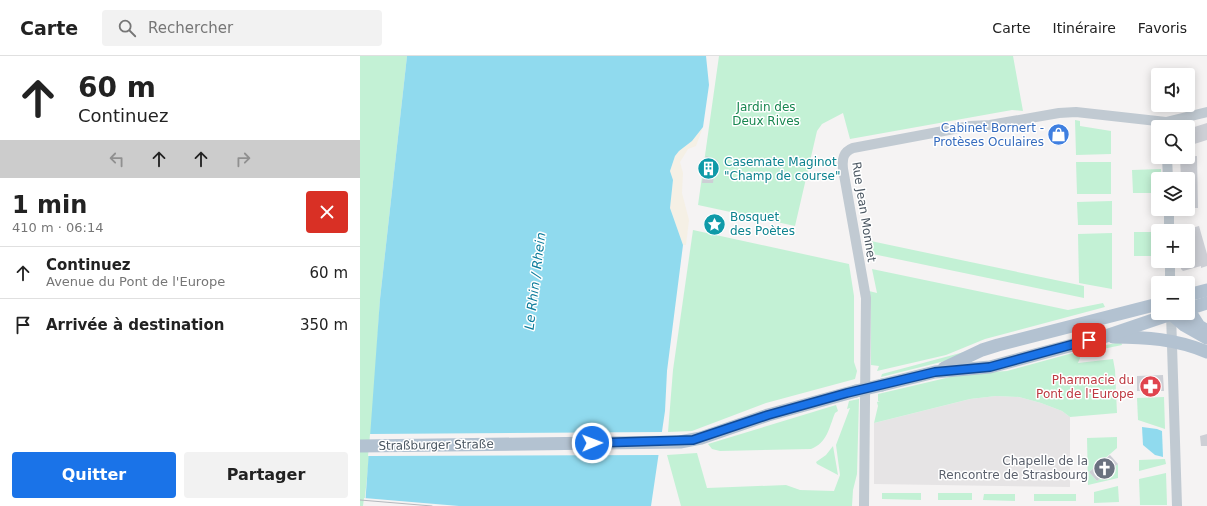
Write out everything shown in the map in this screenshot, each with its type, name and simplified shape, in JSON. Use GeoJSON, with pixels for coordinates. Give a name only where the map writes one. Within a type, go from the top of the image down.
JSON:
{"type":"FeatureCollection","features":[{"type":"Feature","properties":{"kind":"main road"},"geometry":{"type":"LineString","coordinates":[[1195,293],[1207,290]]}},
{"type":"Feature","properties":{"kind":"main road"},"geometry":{"type":"LineString","coordinates":[[1195,307],[1207,303]]}},
{"type":"Feature","properties":{"kind":"main road"},"geometry":{"type":"LineString","coordinates":[[935,372],[982,350],[1151,306]]}},
{"type":"Feature","properties":{"kind":"main road"},"geometry":{"type":"LineString","coordinates":[[935,372],[990,367],[1103,337],[1151,320]]}},
{"type":"Feature","properties":{"kind":"main road"},"geometry":{"type":"LineString","coordinates":[[1179,320],[1184,325],[1207,338]]}},
{"type":"Feature","properties":{"kind":"main road"},"geometry":{"type":"LineString","coordinates":[[1195,320],[1199,326],[1207,331]]}},
{"type":"Feature","properties":{"kind":"main road"},"geometry":{"type":"LineString","coordinates":[[1103,337],[1154,338],[1182,342],[1207,352]]}},
{"type":"Feature","properties":{"kind":"main road","name":"Straßburger Straße"},"geometry":{"type":"LineString","coordinates":[[360,446],[668,442],[701,438],[768,415],[856,391],[935,372]]}},
{"type":"Feature","properties":{"kind":"street","name":"Rue Jean Monnet"},"geometry":{"type":"LineString","coordinates":[[864,506],[866,298],[843,169],[843,158],[845,153],[853,148],[970,126],[990,125],[1059,113],[1076,112],[1151,123]]}},
{"type":"Feature","properties":{"kind":"street"},"geometry":{"type":"LineString","coordinates":[[1182,120],[1207,112]]}},
{"type":"Feature","properties":{"kind":"street"},"geometry":{"type":"LineString","coordinates":[[1171,320],[1177,506]]}},
{"type":"Feature","properties":{"kind":"shaded area"},"geometry":{"type":"Polygon","coordinates":[[[996,396],[1019,397],[1041,403],[1062,411],[1070,417],[1070,487],[874,484],[874,423],[970,399],[996,396]]]}},
{"type":"Feature","properties":{"kind":"green space"},"geometry":{"type":"Polygon","coordinates":[[[360,56],[407,56],[380,299],[372,431],[364,506],[360,506],[360,56]]]}},
{"type":"Feature","properties":{"kind":"green space","name":"Jardin des Deux Rives"},"geometry":{"type":"Polygon","coordinates":[[[719,56],[1013,56],[1023,111],[1012,110],[850,139],[843,113],[822,124],[817,131],[795,226],[698,205],[719,56]]]}},
{"type":"Feature","properties":{"kind":"green space"},"geometry":{"type":"Polygon","coordinates":[[[1075,120],[1080,121],[1080,126],[1111,131],[1111,154],[1076,155],[1075,120]]]}},
{"type":"Feature","properties":{"kind":"green space"},"geometry":{"type":"Polygon","coordinates":[[[1076,162],[1111,162],[1111,194],[1077,194],[1076,162]]]}},
{"type":"Feature","properties":{"kind":"green space"},"geometry":{"type":"Polygon","coordinates":[[[1161,169],[1161,172],[1151,172],[1151,193],[1133,193],[1132,170],[1161,169]]]}},
{"type":"Feature","properties":{"kind":"green space"},"geometry":{"type":"Polygon","coordinates":[[[1112,201],[1112,225],[1078,225],[1077,202],[1112,201]]]}},
{"type":"Feature","properties":{"kind":"green space"},"geometry":{"type":"Polygon","coordinates":[[[693,230],[849,264],[854,296],[854,362],[857,371],[855,379],[766,403],[692,431],[668,432],[673,370],[693,230]]]}},
{"type":"Feature","properties":{"kind":"green space"},"geometry":{"type":"Polygon","coordinates":[[[1134,232],[1151,232],[1151,256],[1134,256],[1134,232]]]}},
{"type":"Feature","properties":{"kind":"green space"},"geometry":{"type":"Polygon","coordinates":[[[1112,233],[1112,289],[1079,283],[1078,234],[1112,233]]]}},
{"type":"Feature","properties":{"kind":"green space"},"geometry":{"type":"Polygon","coordinates":[[[866,240],[1084,286],[1084,298],[868,253],[866,240]]]}},
{"type":"Feature","properties":{"kind":"green space"},"geometry":{"type":"Polygon","coordinates":[[[872,269],[1068,310],[1103,303],[1105,307],[985,339],[946,355],[877,371],[879,366],[871,365],[871,311],[869,291],[877,293],[872,269]]]}},
{"type":"Feature","properties":{"kind":"green space"},"geometry":{"type":"Polygon","coordinates":[[[1121,342],[1122,345],[1079,354],[1080,358],[1078,363],[1113,359],[1117,413],[1070,417],[1062,411],[1041,403],[1019,397],[996,396],[970,399],[874,423],[878,406],[877,402],[880,401],[878,401],[878,394],[963,374],[1007,371],[1091,348],[1121,342]]]}},
{"type":"Feature","properties":{"kind":"green space"},"geometry":{"type":"Polygon","coordinates":[[[964,352],[953,359],[881,377],[882,374],[964,352]]]}},
{"type":"Feature","properties":{"kind":"green space"},"geometry":{"type":"Polygon","coordinates":[[[1164,397],[1165,429],[1138,420],[1137,398],[1164,397]]]}},
{"type":"Feature","properties":{"kind":"green space"},"geometry":{"type":"Polygon","coordinates":[[[859,399],[857,474],[853,490],[852,506],[681,506],[667,455],[697,453],[707,488],[786,485],[800,490],[834,491],[840,475],[836,445],[850,408],[847,409],[849,401],[859,399]]]}},
{"type":"Feature","properties":{"kind":"green space"},"geometry":{"type":"Polygon","coordinates":[[[836,405],[838,411],[835,413],[827,434],[821,443],[811,449],[720,451],[712,449],[708,444],[836,405]]]}},
{"type":"Feature","properties":{"kind":"green space"},"geometry":{"type":"Polygon","coordinates":[[[1117,437],[1117,448],[1089,472],[1097,481],[1118,464],[1118,478],[1088,485],[1087,438],[1117,437]]]}},
{"type":"Feature","properties":{"kind":"green space"},"geometry":{"type":"Polygon","coordinates":[[[833,446],[838,475],[817,464],[816,462],[826,455],[833,446]]]}},
{"type":"Feature","properties":{"kind":"green space"},"geometry":{"type":"Polygon","coordinates":[[[1165,459],[1166,464],[1139,471],[1139,460],[1165,459]]]}},
{"type":"Feature","properties":{"kind":"green space"},"geometry":{"type":"Polygon","coordinates":[[[1166,473],[1167,505],[1140,505],[1139,479],[1166,473]]]}},
{"type":"Feature","properties":{"kind":"green space"},"geometry":{"type":"Polygon","coordinates":[[[1118,486],[1119,502],[1094,503],[1094,492],[1118,486]]]}},
{"type":"Feature","properties":{"kind":"green space"},"geometry":{"type":"Polygon","coordinates":[[[882,493],[921,493],[921,500],[882,499],[882,493]]]}},
{"type":"Feature","properties":{"kind":"green space"},"geometry":{"type":"Polygon","coordinates":[[[938,493],[972,493],[972,500],[938,500],[938,493]]]}},
{"type":"Feature","properties":{"kind":"green space"},"geometry":{"type":"Polygon","coordinates":[[[984,494],[1015,494],[1015,501],[983,500],[984,494]]]}},
{"type":"Feature","properties":{"kind":"green space"},"geometry":{"type":"Polygon","coordinates":[[[1034,494],[1076,494],[1076,501],[1034,501],[1034,494]]]}},
{"type":"Feature","properties":{"kind":"sand"},"geometry":{"type":"Polygon","coordinates":[[[703,127],[696,146],[688,149],[680,162],[683,173],[682,193],[689,220],[686,245],[683,245],[670,208],[673,181],[670,171],[675,156],[692,141],[703,127]]]}},
{"type":"Feature","properties":{"kind":"water","name":"Le Rhin / Rhein"},"geometry":{"type":"Polygon","coordinates":[[[407,56],[706,56],[709,85],[703,127],[692,141],[675,156],[670,171],[673,180],[670,208],[683,245],[667,371],[665,411],[651,506],[365,506],[380,299],[407,56]]]}},
{"type":"Feature","properties":{"kind":"water"},"geometry":{"type":"Polygon","coordinates":[[[1142,427],[1162,431],[1163,457],[1155,455],[1143,445],[1142,427]]]}},
{"type":"Feature","properties":{"kind":"pier"},"geometry":{"type":"Polygon","coordinates":[[[663,432],[659,455],[368,456],[370,434],[663,432]]]}},
{"type":"Feature","properties":{"kind":"pier"},"geometry":{"type":"Polygon","coordinates":[[[364,498],[459,506],[363,506],[364,498]]]}},
{"type":"Feature","properties":{"kind":"building"},"geometry":{"type":"Polygon","coordinates":[[[1207,123],[1207,140],[1195,144],[1195,127],[1207,123]]]}},
{"type":"Feature","properties":{"kind":"building","name":"Casemate Maginot \"Champ de course\""},"geometry":{"type":"Polygon","coordinates":[[[706,156],[717,160],[720,168],[715,167],[713,183],[702,183],[706,156]]]}},
{"type":"Feature","properties":{"kind":"building"},"geometry":{"type":"Polygon","coordinates":[[[1195,156],[1197,156],[1198,208],[1195,208],[1195,172],[1181,172],[1180,164],[1195,164],[1195,156]]]}},
{"type":"Feature","properties":{"kind":"building"},"geometry":{"type":"Polygon","coordinates":[[[1199,226],[1207,254],[1207,266],[1201,268],[1201,266],[1195,268],[1195,227],[1199,226]]]}},
{"type":"Feature","properties":{"kind":"building"},"geometry":{"type":"Polygon","coordinates":[[[1181,268],[1194,268],[1183,271],[1181,268]]]}},
{"type":"Feature","properties":{"kind":"building","name":"Pharmacie du Pont de l'Europe"},"geometry":{"type":"Polygon","coordinates":[[[1163,375],[1164,391],[1137,391],[1137,376],[1163,375]]]}},
{"type":"Feature","properties":{"kind":"building"},"geometry":{"type":"Polygon","coordinates":[[[1207,434],[1207,446],[1201,446],[1200,436],[1207,434]]]}},
{"type":"Feature","properties":{"kind":"building","name":"Chapelle de la Rencontre de Strasbourg"},"geometry":{"type":"Polygon","coordinates":[[[1110,455],[1118,464],[1097,481],[1089,472],[1110,455]]]}},
{"type":"Feature","properties":{"kind":"tram line"},"geometry":{"type":"LineString","coordinates":[[360,500],[432,506]]}},
{"type":"Feature","properties":{"kind":"place","name":"Cabinet Bornert - Protèses Oculaires"},"geometry":{"type":"Point","coordinates":[1059,135]}},
{"type":"Feature","properties":{"kind":"place","name":"Casemate Maginot \"Champ de course\""},"geometry":{"type":"Point","coordinates":[709,169]}},
{"type":"Feature","properties":{"kind":"place","name":"Bosquet des Poètes"},"geometry":{"type":"Point","coordinates":[714,224]}},
{"type":"Feature","properties":{"kind":"place","name":"Pharmacie du Pont de l'Europe"},"geometry":{"type":"Point","coordinates":[1150,387]}},
{"type":"Feature","properties":{"kind":"place","name":"Chapelle de la Rencontre de Strasbourg"},"geometry":{"type":"Point","coordinates":[1104,468]}},
{"type":"Feature","properties":{"kind":"route"},"geometry":{"type":"LineString","coordinates":[[592,443],[680,442],[693,440],[768,415],[847,393],[935,372],[990,367],[1089,340]]}}]}
